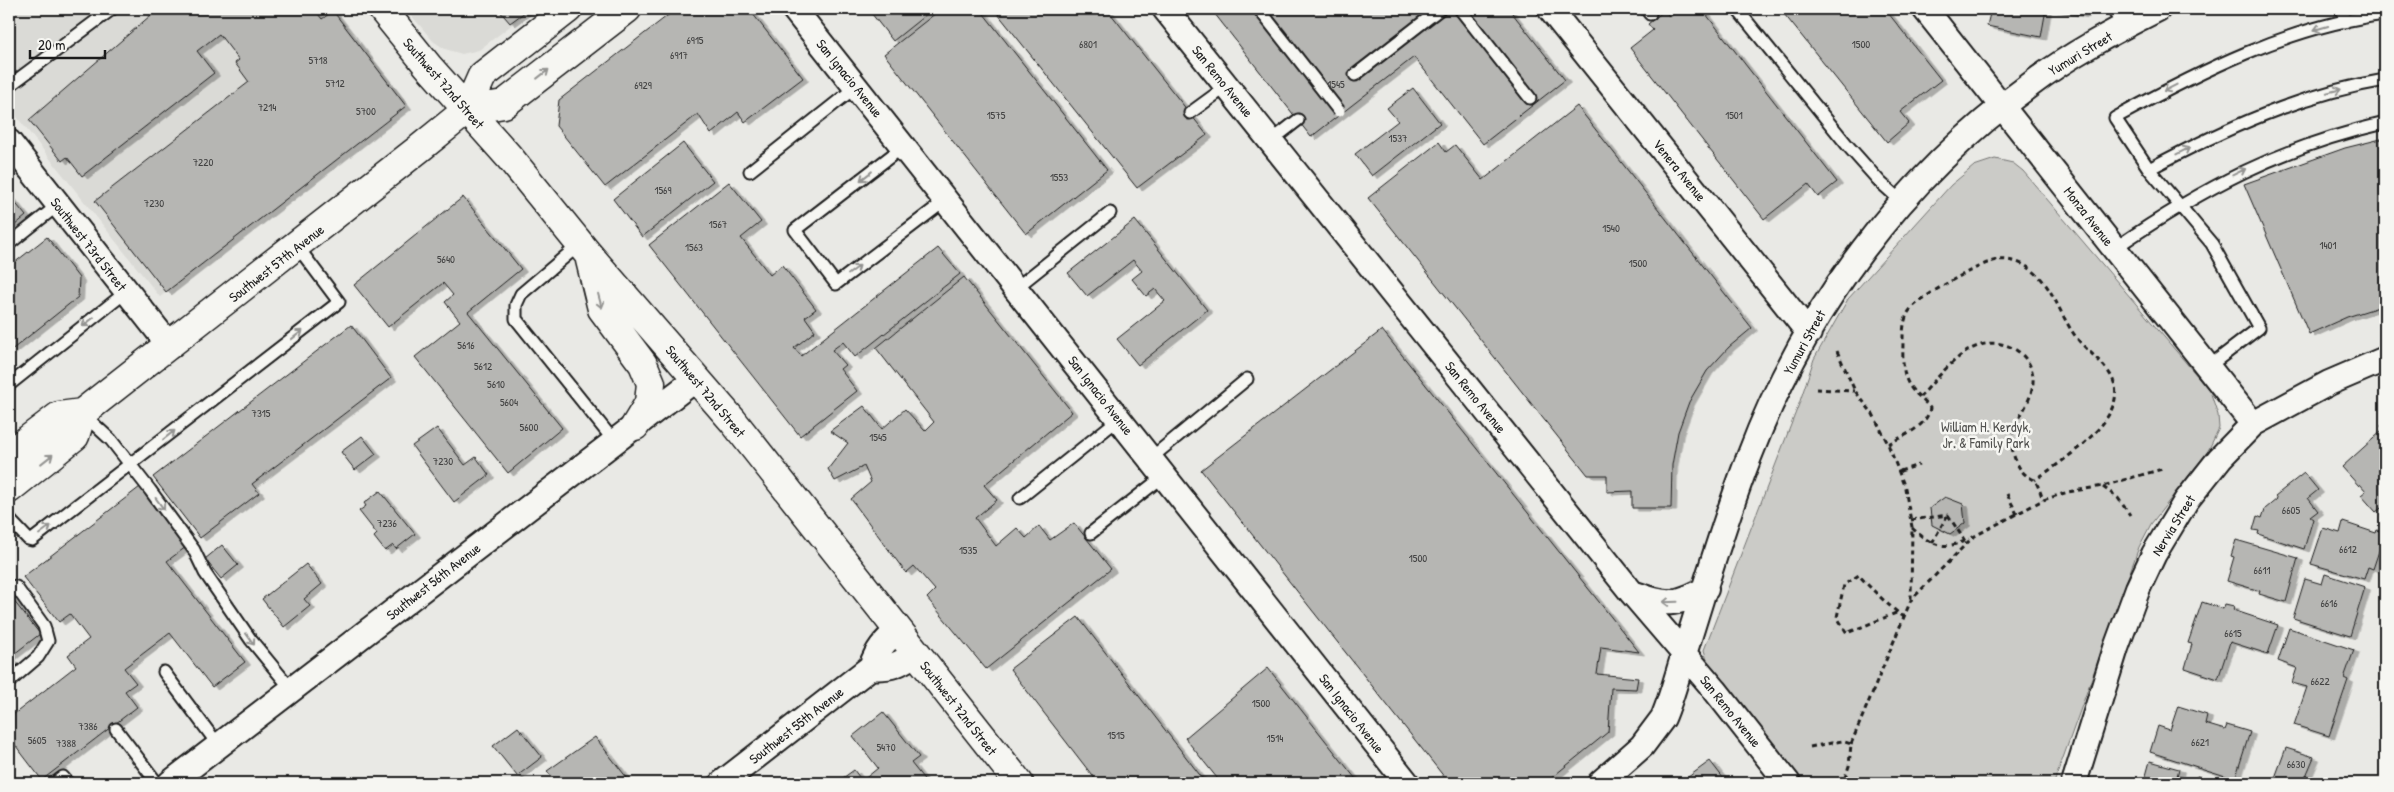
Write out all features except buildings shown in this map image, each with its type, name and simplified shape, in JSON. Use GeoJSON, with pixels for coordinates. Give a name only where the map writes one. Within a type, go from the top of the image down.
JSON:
{"type":"FeatureCollection","features":[{"type":"Feature","properties":{"kind":"main road","name":"Southwest 72nd Street"},"geometry":{"type":"LineString","coordinates":[[382,9],[428,66],[507,154],[584,249],[733,422],[1019,783]]}},
{"type":"Feature","properties":{"kind":"main road","name":"Southwest 57th Avenue"},"geometry":{"type":"LineString","coordinates":[[9,454],[59,416],[82,412],[170,346],[297,246],[467,110],[482,76],[568,9]]}},
{"type":"Feature","properties":{"kind":"main road","name":"Southwest 57th Avenue"},"geometry":{"type":"LineString","coordinates":[[467,110],[504,104],[627,9]]}},
{"type":"Feature","properties":{"kind":"main road"},"geometry":{"type":"LineString","coordinates":[[584,249],[602,309],[642,364],[652,383],[649,403],[625,434]]}},
{"type":"Feature","properties":{"kind":"main road"},"geometry":{"type":"LineString","coordinates":[[9,489],[75,436],[82,412]]}},
{"type":"Feature","properties":{"kind":"street","name":"San Ignacio Avenue"},"geometry":{"type":"LineString","coordinates":[[794,9],[1120,418],[1407,783]]}},
{"type":"Feature","properties":{"kind":"street","name":"San Remo Avenue"},"geometry":{"type":"LineString","coordinates":[[1165,9],[1632,593],[1684,653],[1788,783]]}},
{"type":"Feature","properties":{"kind":"street","name":"Venera Avenue"},"geometry":{"type":"LineString","coordinates":[[1550,9],[1809,333]]}},
{"type":"Feature","properties":{"kind":"street","name":"Monza Avenue"},"geometry":{"type":"LineString","coordinates":[[1925,9],[2253,424]]}},
{"type":"Feature","properties":{"kind":"street","name":"Yumuri Street"},"geometry":{"type":"LineString","coordinates":[[1600,783],[1655,730],[1668,706],[1759,430],[1809,333],[1839,282],[1901,201],[1950,153],[2003,106],[2118,18],[2158,9]]}},
{"type":"Feature","properties":{"kind":"street","name":"Southwest 73rd Street"},"geometry":{"type":"LineString","coordinates":[[9,142],[170,346]]}},
{"type":"Feature","properties":{"kind":"street","name":"Nervia Street"},"geometry":{"type":"LineString","coordinates":[[2074,783],[2116,648],[2138,588],[2172,522],[2197,486],[2232,444],[2253,424],[2329,383],[2385,359]]}},
{"type":"Feature","properties":{"kind":"street","name":"Southwest 56th Avenue"},"geometry":{"type":"LineString","coordinates":[[170,783],[696,379]]}},
{"type":"Feature","properties":{"kind":"street"},"geometry":{"type":"LineString","coordinates":[[1632,593],[1664,603],[1674,603],[1706,589]]}},
{"type":"Feature","properties":{"kind":"street","name":"Southwest 55th Avenue"},"geometry":{"type":"LineString","coordinates":[[722,783],[871,667],[876,652],[882,643],[898,630]]}},
{"type":"Feature","properties":{"kind":"street"},"geometry":{"type":"LineString","coordinates":[[871,667],[885,668],[898,666],[916,653]]}},
{"type":"Feature","properties":{"kind":"lane"},"geometry":{"type":"LineString","coordinates":[[9,86],[112,9]]}},
{"type":"Feature","properties":{"kind":"lane"},"geometry":{"type":"LineString","coordinates":[[1258,9],[1339,111]]}},
{"type":"Feature","properties":{"kind":"lane"},"geometry":{"type":"LineString","coordinates":[[1356,75],[1440,9]]}},
{"type":"Feature","properties":{"kind":"lane"},"geometry":{"type":"LineString","coordinates":[[1460,9],[1530,98]]}},
{"type":"Feature","properties":{"kind":"lane"},"geometry":{"type":"LineString","coordinates":[[1737,9],[1848,146],[1880,182],[1901,201]]}},
{"type":"Feature","properties":{"kind":"lane"},"geometry":{"type":"LineString","coordinates":[[2342,9],[2345,22]]}},
{"type":"Feature","properties":{"kind":"lane"},"geometry":{"type":"LineString","coordinates":[[2208,367],[2258,328],[2212,244],[2181,204],[2149,169],[2115,118],[2228,61],[2296,36],[2345,22],[2385,14]]}},
{"type":"Feature","properties":{"kind":"lane"},"geometry":{"type":"LineString","coordinates":[[2149,169],[2213,136],[2268,113],[2333,91],[2385,80]]}},
{"type":"Feature","properties":{"kind":"lane"},"geometry":{"type":"LineString","coordinates":[[750,171],[857,86]]}},
{"type":"Feature","properties":{"kind":"lane"},"geometry":{"type":"LineString","coordinates":[[1190,113],[1227,86]]}},
{"type":"Feature","properties":{"kind":"lane"},"geometry":{"type":"LineString","coordinates":[[1271,141],[1298,120]]}},
{"type":"Feature","properties":{"kind":"lane"},"geometry":{"type":"LineString","coordinates":[[2115,248],[2181,204],[2220,182],[2277,155],[2327,138],[2385,123]]}},
{"type":"Feature","properties":{"kind":"lane"},"geometry":{"type":"LineString","coordinates":[[904,146],[795,230],[836,284],[946,200]]}},
{"type":"Feature","properties":{"kind":"lane"},"geometry":{"type":"LineString","coordinates":[[9,244],[58,205]]}},
{"type":"Feature","properties":{"kind":"lane"},"geometry":{"type":"LineString","coordinates":[[1016,288],[1110,212]]}},
{"type":"Feature","properties":{"kind":"lane"},"geometry":{"type":"LineString","coordinates":[[9,519],[28,539],[32,540],[339,302],[297,246]]}},
{"type":"Feature","properties":{"kind":"lane"},"geometry":{"type":"LineString","coordinates":[[584,249],[521,294],[514,312],[516,319],[625,434]]}},
{"type":"Feature","properties":{"kind":"lane"},"geometry":{"type":"LineString","coordinates":[[9,385],[126,292]]}},
{"type":"Feature","properties":{"kind":"lane"},"geometry":{"type":"LineString","coordinates":[[1091,533],[1247,379]]}},
{"type":"Feature","properties":{"kind":"lane"},"geometry":{"type":"LineString","coordinates":[[82,412],[111,440],[131,465],[194,550],[205,573],[251,640],[292,690]]}},
{"type":"Feature","properties":{"kind":"lane"},"geometry":{"type":"LineString","coordinates":[[1020,498],[1120,418]]}},
{"type":"Feature","properties":{"kind":"lane"},"geometry":{"type":"LineString","coordinates":[[9,586],[16,587],[44,626],[48,641],[38,657],[9,682]]}},
{"type":"Feature","properties":{"kind":"lane"},"geometry":{"type":"LineString","coordinates":[[164,672],[219,746]]}},
{"type":"Feature","properties":{"kind":"lane"},"geometry":{"type":"LineString","coordinates":[[116,729],[157,783]]}},
{"type":"Feature","properties":{"kind":"path"},"geometry":{"type":"LineString","coordinates":[[1888,444],[1914,430],[1929,415],[1930,408],[1913,392],[1904,373],[1903,332],[1910,310],[1922,299],[1957,278],[1997,260],[2022,264],[2034,271],[2053,295],[2075,336],[2113,379],[2116,398],[2105,420],[2088,439],[2070,457],[2035,480]]}},
{"type":"Feature","properties":{"kind":"path"},"geometry":{"type":"LineString","coordinates":[[1920,397],[1959,356],[1979,345],[2000,344],[2021,354],[2033,372],[2033,384],[2028,402],[2016,422],[2012,446],[2014,457],[2021,470],[2035,480],[2043,500]]}},
{"type":"Feature","properties":{"kind":"path"},"geometry":{"type":"LineString","coordinates":[[1837,351],[1855,391],[1872,414],[1900,471],[1912,527],[1911,600]]}},
{"type":"Feature","properties":{"kind":"path"},"geometry":{"type":"LineString","coordinates":[[1816,389],[1855,391]]}},
{"type":"Feature","properties":{"kind":"path"},"geometry":{"type":"LineString","coordinates":[[1900,471],[1919,465]]}},
{"type":"Feature","properties":{"kind":"path"},"geometry":{"type":"LineString","coordinates":[[1912,527],[1932,543],[1944,547],[1965,541],[2043,500],[2068,492],[2103,486],[2162,469]]}},
{"type":"Feature","properties":{"kind":"path"},"geometry":{"type":"LineString","coordinates":[[2103,486],[2118,498],[2130,515]]}},
{"type":"Feature","properties":{"kind":"path"},"geometry":{"type":"LineString","coordinates":[[2006,494],[2017,514]]}},
{"type":"Feature","properties":{"kind":"path"},"geometry":{"type":"LineString","coordinates":[[1911,520],[1948,515]]}},
{"type":"Feature","properties":{"kind":"path"},"geometry":{"type":"LineString","coordinates":[[1948,515],[1965,541]]}},
{"type":"Feature","properties":{"kind":"path"},"geometry":{"type":"LineString","coordinates":[[1932,543],[1948,515]]}},
{"type":"Feature","properties":{"kind":"path"},"geometry":{"type":"LineString","coordinates":[[1843,783],[1849,766],[1851,744],[1866,712],[1911,600],[1973,537]]}},
{"type":"Feature","properties":{"kind":"path"},"geometry":{"type":"LineString","coordinates":[[1896,613],[1847,633],[1837,618],[1844,585],[1859,575],[1866,585],[1891,605],[1896,613],[1903,616]]}},
{"type":"Feature","properties":{"kind":"path"},"geometry":{"type":"LineString","coordinates":[[1810,747],[1842,741],[1851,744]]}},
{"type":"Feature","properties":{"kind":"shaded area"},"geometry":{"type":"Polygon","coordinates":[[[9,9],[333,9],[408,103],[160,297],[9,107],[9,9]]]}},
{"type":"Feature","properties":{"kind":"shaded area"},"geometry":{"type":"Polygon","coordinates":[[[406,9],[532,9],[479,50],[462,54],[445,49],[433,41],[406,9]]]}},
{"type":"Feature","properties":{"kind":"green space","name":"William H. Kerdyk, Jr. & Family Park"},"geometry":{"type":"Polygon","coordinates":[[[1995,159],[2013,163],[2023,171],[2210,391],[2218,415],[2219,428],[2208,451],[2151,524],[2139,547],[2054,783],[1804,783],[1709,667],[1704,650],[1799,404],[1814,359],[1848,299],[1951,185],[1974,166],[1995,159]]]}}]}
